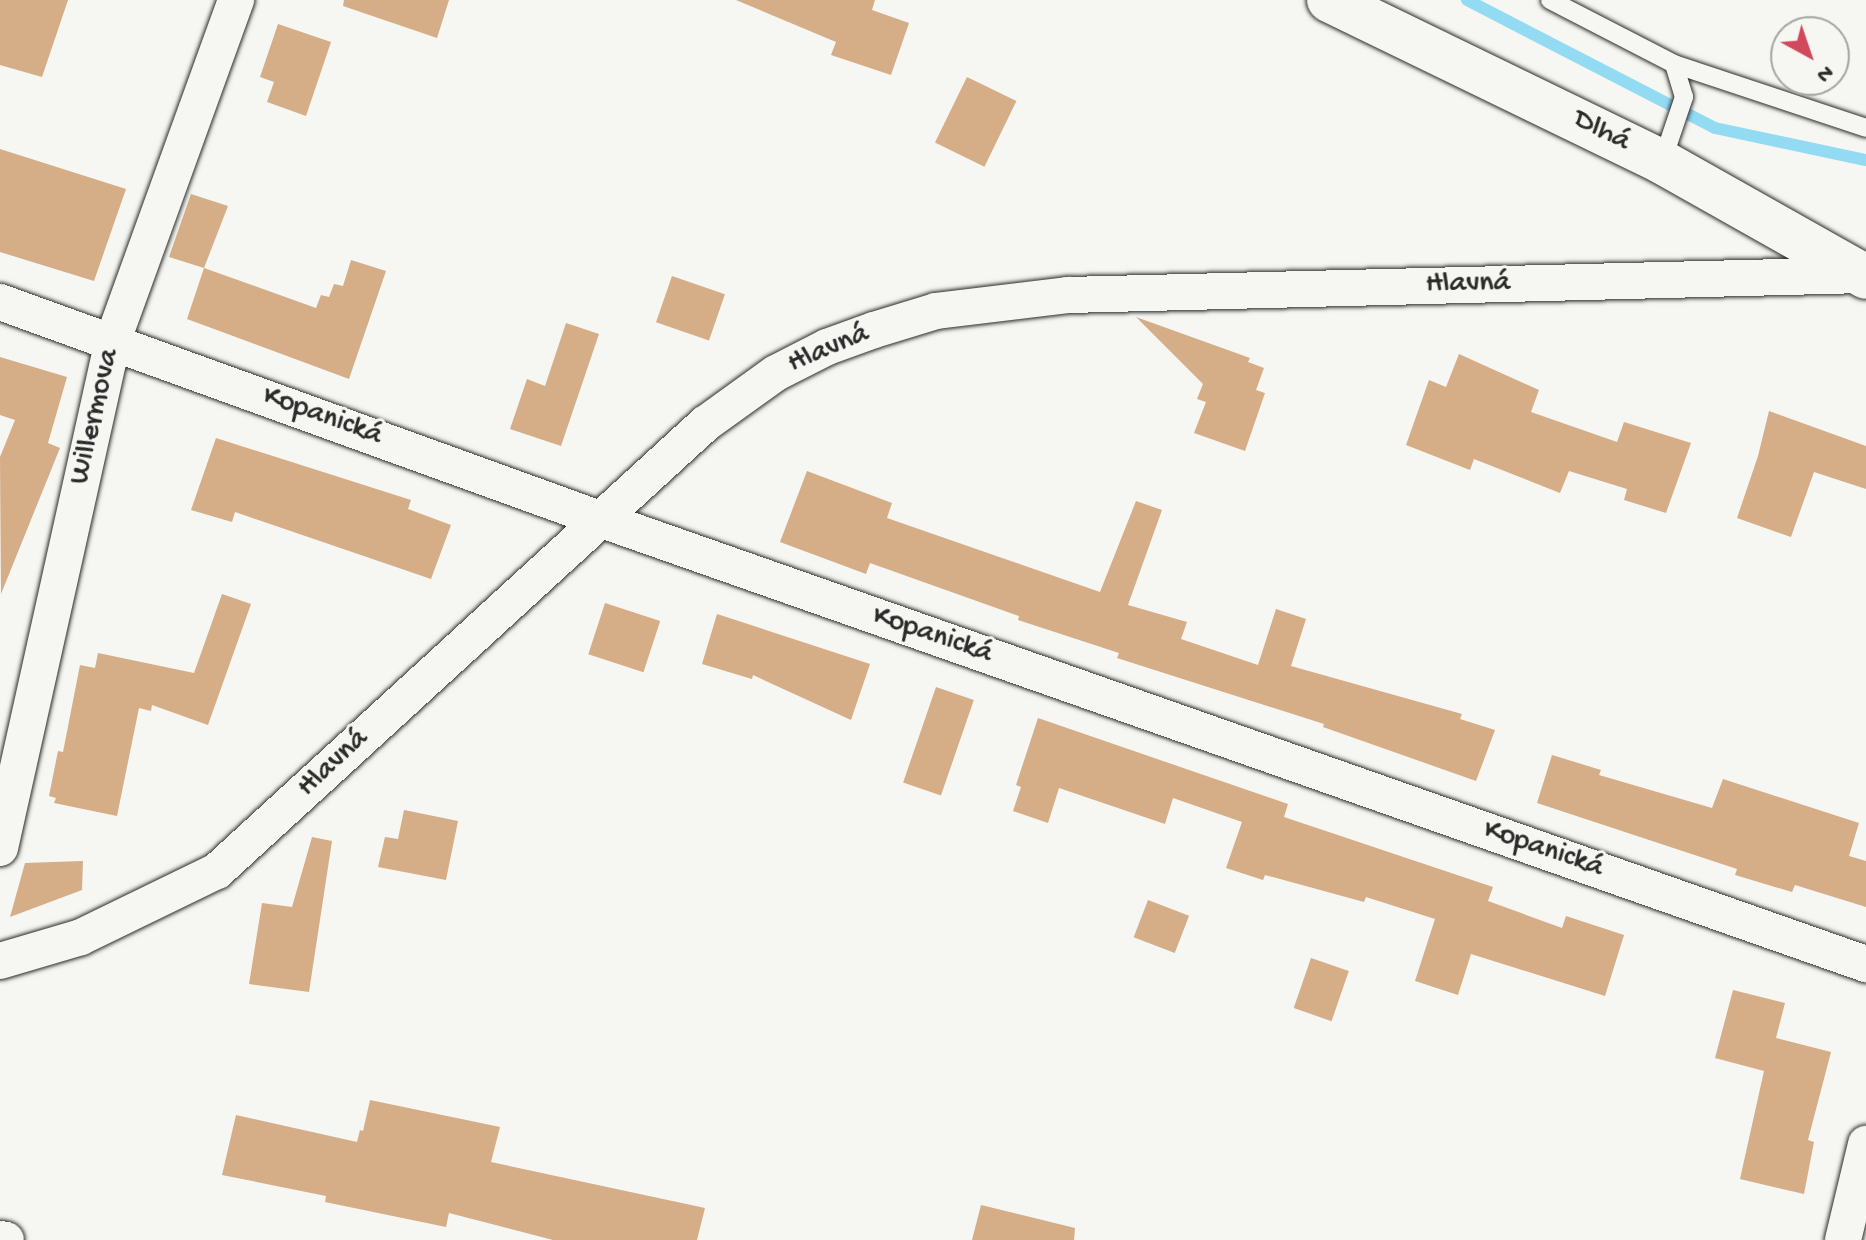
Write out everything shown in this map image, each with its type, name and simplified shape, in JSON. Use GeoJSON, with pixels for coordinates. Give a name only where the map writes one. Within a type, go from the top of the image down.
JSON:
{"type":"FeatureCollection","features":[{"type":"Feature","properties":{"kind":"street","name":"Willermova"},"geometry":{"type":"LineString","coordinates":[[0,848],[113,340],[236,0]]}},
{"type":"Feature","properties":{"kind":"street","name":"Dlhá"},"geometry":{"type":"LineString","coordinates":[[1329,0],[1668,144],[1864,276]]}},
{"type":"Feature","properties":{"kind":"street","name":"Hlavná"},"geometry":{"type":"LineString","coordinates":[[0,961],[81,937],[217,871],[705,424],[776,373],[827,347],[936,311],[1068,295],[1864,276]]}},
{"type":"Feature","properties":{"kind":"street","name":"Kopanická"},"geometry":{"type":"LineString","coordinates":[[0,302],[113,340],[599,518],[1866,964]]}},
{"type":"Feature","properties":{"kind":"street"},"geometry":{"type":"LineString","coordinates":[[1843,1240],[1866,1144]]}},
{"type":"Feature","properties":{"kind":"lane"},"geometry":{"type":"LineString","coordinates":[[1550,0],[1674,64],[1866,128]]}},
{"type":"Feature","properties":{"kind":"lane"},"geometry":{"type":"LineString","coordinates":[[1668,144],[1684,97],[1674,64]]}},
{"type":"Feature","properties":{"kind":"building"},"geometry":{"type":"Polygon","coordinates":[[[0,0],[68,0],[42,77],[0,65],[0,0]]]}},
{"type":"Feature","properties":{"kind":"building"},"geometry":{"type":"Polygon","coordinates":[[[344,0],[449,0],[437,38],[343,6],[344,0]]]}},
{"type":"Feature","properties":{"kind":"building"},"geometry":{"type":"Polygon","coordinates":[[[736,0],[875,0],[872,10],[909,23],[891,75],[831,55],[836,42],[736,0]]]}},
{"type":"Feature","properties":{"kind":"building"},"geometry":{"type":"Polygon","coordinates":[[[278,24],[331,42],[306,116],[267,102],[274,82],[260,77],[278,24]]]}},
{"type":"Feature","properties":{"kind":"building"},"geometry":{"type":"Polygon","coordinates":[[[967,77],[1016,101],[984,167],[935,143],[967,77]]]}},
{"type":"Feature","properties":{"kind":"building"},"geometry":{"type":"Polygon","coordinates":[[[0,149],[126,189],[94,281],[0,252],[0,149]]]}},
{"type":"Feature","properties":{"kind":"building"},"geometry":{"type":"Polygon","coordinates":[[[191,194],[228,206],[204,268],[169,257],[191,194]]]}},
{"type":"Feature","properties":{"kind":"building"},"geometry":{"type":"Polygon","coordinates":[[[351,260],[386,271],[349,379],[187,319],[204,268],[316,308],[321,295],[329,297],[334,284],[343,286],[351,260]]]}},
{"type":"Feature","properties":{"kind":"building"},"geometry":{"type":"Polygon","coordinates":[[[672,276],[725,294],[709,341],[656,322],[672,276]]]}},
{"type":"Feature","properties":{"kind":"building"},"geometry":{"type":"Polygon","coordinates":[[[1136,317],[1250,358],[1248,362],[1264,368],[1256,390],[1265,393],[1245,451],[1194,433],[1206,402],[1197,399],[1203,384],[1136,317]]]}},
{"type":"Feature","properties":{"kind":"building"},"geometry":{"type":"Polygon","coordinates":[[[566,323],[599,334],[561,446],[510,429],[527,379],[545,386],[566,323]]]}},
{"type":"Feature","properties":{"kind":"building"},"geometry":{"type":"Polygon","coordinates":[[[1459,354],[1539,390],[1531,412],[1617,442],[1624,422],[1691,443],[1666,513],[1624,500],[1627,489],[1569,471],[1560,493],[1474,459],[1470,470],[1406,445],[1429,380],[1446,387],[1459,354]]]}},
{"type":"Feature","properties":{"kind":"building"},"geometry":{"type":"Polygon","coordinates":[[[0,357],[67,377],[48,443],[60,448],[1,594],[0,457],[15,420],[0,415],[0,357]]]}},
{"type":"Feature","properties":{"kind":"building"},"geometry":{"type":"Polygon","coordinates":[[[1769,411],[1866,446],[1866,489],[1814,472],[1791,537],[1737,518],[1769,411]]]}},
{"type":"Feature","properties":{"kind":"building"},"geometry":{"type":"Polygon","coordinates":[[[216,438],[411,500],[408,509],[451,525],[431,579],[235,512],[232,522],[191,510],[216,438]]]}},
{"type":"Feature","properties":{"kind":"building"},"geometry":{"type":"Polygon","coordinates":[[[807,471],[892,503],[887,518],[1100,592],[1136,501],[1162,510],[1128,605],[1187,622],[1181,639],[1258,665],[1276,609],[1306,619],[1291,666],[1462,714],[1460,719],[1495,730],[1476,781],[1323,727],[1324,724],[1117,658],[1119,653],[1018,620],[1019,616],[870,563],[866,574],[780,542],[807,471]]]}},
{"type":"Feature","properties":{"kind":"building"},"geometry":{"type":"Polygon","coordinates":[[[222,594],[251,604],[208,725],[152,705],[151,711],[139,708],[117,816],[54,803],[56,798],[49,796],[58,751],[63,752],[80,665],[95,668],[98,653],[194,673],[222,594]]]}},
{"type":"Feature","properties":{"kind":"building"},"geometry":{"type":"Polygon","coordinates":[[[605,603],[660,621],[643,672],[588,654],[605,603]]]}},
{"type":"Feature","properties":{"kind":"building"},"geometry":{"type":"Polygon","coordinates":[[[717,614],[870,664],[851,720],[753,675],[752,679],[702,664],[717,614]]]}},
{"type":"Feature","properties":{"kind":"building"},"geometry":{"type":"Polygon","coordinates":[[[936,687],[974,700],[941,796],[903,782],[936,687]]]}},
{"type":"Feature","properties":{"kind":"building"},"geometry":{"type":"Polygon","coordinates":[[[1038,718],[1288,804],[1284,817],[1493,887],[1488,901],[1562,928],[1566,916],[1624,935],[1605,996],[1471,954],[1458,995],[1415,981],[1435,919],[1366,897],[1364,902],[1265,875],[1263,880],[1226,868],[1242,822],[1173,798],[1165,824],[1059,788],[1048,823],[1013,811],[1021,787],[1016,785],[1038,718]]]}},
{"type":"Feature","properties":{"kind":"building"},"geometry":{"type":"Polygon","coordinates":[[[1552,755],[1601,770],[1599,775],[1712,808],[1723,779],[1859,823],[1849,856],[1866,861],[1866,907],[1795,885],[1792,892],[1735,875],[1737,869],[1537,803],[1552,755]]]}},
{"type":"Feature","properties":{"kind":"building"},"geometry":{"type":"Polygon","coordinates":[[[404,810],[458,821],[446,880],[378,867],[385,837],[398,839],[404,810]]]}},
{"type":"Feature","properties":{"kind":"building"},"geometry":{"type":"Polygon","coordinates":[[[312,837],[332,841],[309,992],[249,984],[262,903],[292,907],[312,837]]]}},
{"type":"Feature","properties":{"kind":"building"},"geometry":{"type":"Polygon","coordinates":[[[83,861],[82,890],[10,917],[25,863],[83,861]]]}},
{"type":"Feature","properties":{"kind":"building"},"geometry":{"type":"Polygon","coordinates":[[[1148,900],[1189,916],[1175,953],[1134,937],[1148,900]]]}},
{"type":"Feature","properties":{"kind":"building"},"geometry":{"type":"Polygon","coordinates":[[[1311,958],[1349,971],[1332,1021],[1294,1008],[1311,958]]]}},
{"type":"Feature","properties":{"kind":"building"},"geometry":{"type":"Polygon","coordinates":[[[1733,990],[1785,1003],[1776,1038],[1831,1052],[1808,1140],[1814,1142],[1804,1194],[1740,1179],[1764,1071],[1715,1058],[1733,990]]]}},
{"type":"Feature","properties":{"kind":"building"},"geometry":{"type":"Polygon","coordinates":[[[370,1100],[500,1127],[491,1162],[705,1208],[697,1240],[553,1240],[449,1213],[446,1227],[325,1202],[326,1196],[222,1175],[236,1115],[357,1142],[360,1130],[363,1131],[370,1100]]]}},
{"type":"Feature","properties":{"kind":"building"},"geometry":{"type":"Polygon","coordinates":[[[981,1205],[1075,1228],[1074,1240],[972,1240],[981,1205]]]}},
{"type":"Feature","properties":{"kind":"waterway"},"geometry":{"type":"LineString","coordinates":[[1467,0],[1715,128],[1866,160]]}}]}
